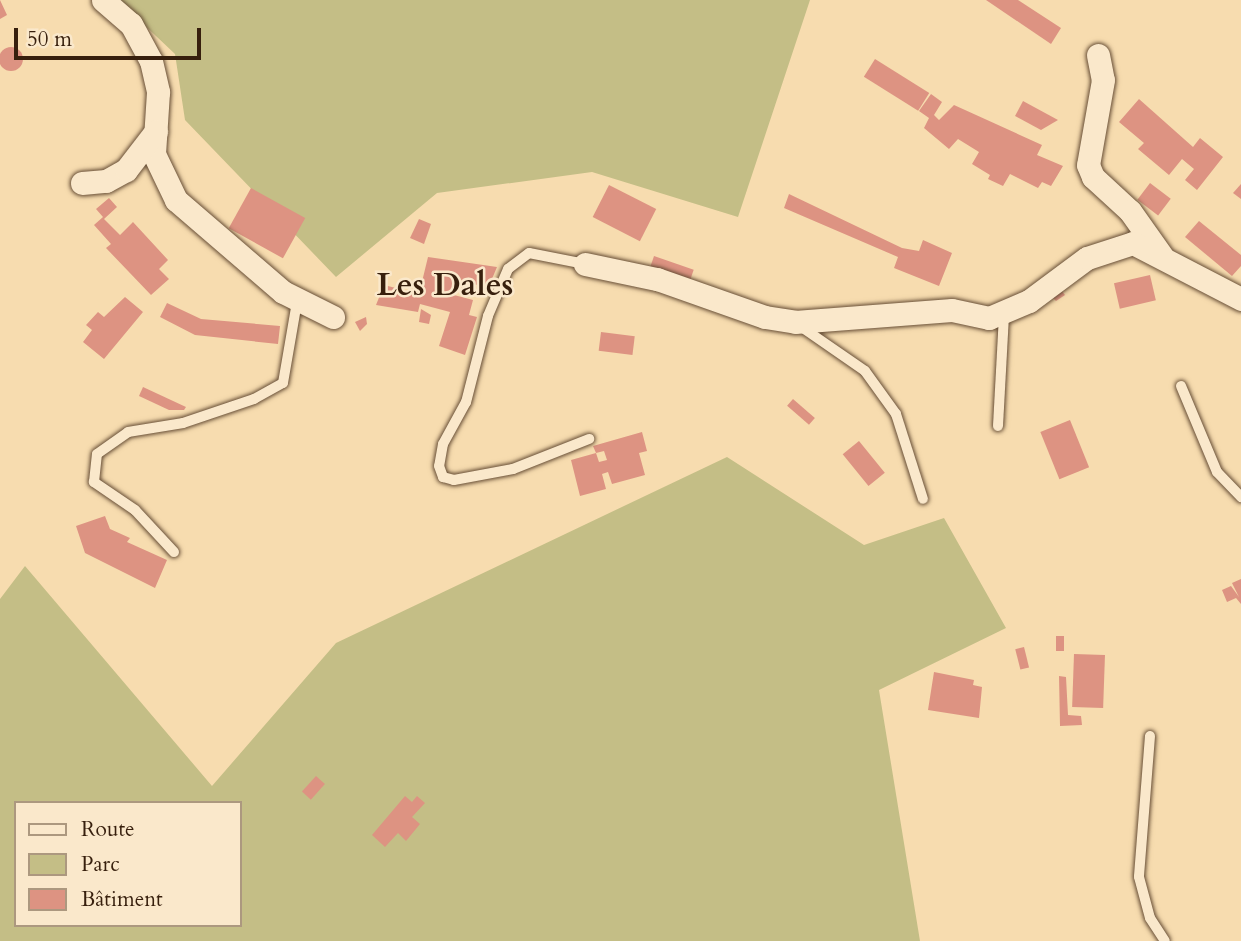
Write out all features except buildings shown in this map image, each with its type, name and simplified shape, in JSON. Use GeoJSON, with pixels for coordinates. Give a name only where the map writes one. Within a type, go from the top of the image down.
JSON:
{"type":"FeatureCollection","features":[{"type":"Feature","properties":{"kind":"street"},"geometry":{"type":"LineString","coordinates":[[103,0],[131,24],[151,61],[158,92],[154,154],[176,200],[297,302],[333,317]]}},
{"type":"Feature","properties":{"kind":"street"},"geometry":{"type":"LineString","coordinates":[[1098,55],[1103,80],[1088,165],[1093,177],[1130,211],[1166,261]]}},
{"type":"Feature","properties":{"kind":"street"},"geometry":{"type":"LineString","coordinates":[[82,183],[106,181],[126,170],[156,131]]}},
{"type":"Feature","properties":{"kind":"street"},"geometry":{"type":"LineString","coordinates":[[585,264],[657,279],[765,317],[795,322],[952,310],[971,317],[1004,314],[1029,301],[1087,258],[1120,245],[1133,243],[1241,299]]}},
{"type":"Feature","properties":{"kind":"lane"},"geometry":{"type":"LineString","coordinates":[[585,264],[529,253],[508,269],[488,316],[466,402],[443,444],[439,466],[443,477],[454,480],[513,469],[589,439]]}},
{"type":"Feature","properties":{"kind":"lane"},"geometry":{"type":"LineString","coordinates":[[174,552],[135,510],[94,482],[97,454],[128,432],[183,422],[254,399],[282,383],[297,302]]}},
{"type":"Feature","properties":{"kind":"lane"},"geometry":{"type":"LineString","coordinates":[[998,426],[1004,314]]}},
{"type":"Feature","properties":{"kind":"lane"},"geometry":{"type":"LineString","coordinates":[[795,322],[865,371],[896,414],[923,499]]}},
{"type":"Feature","properties":{"kind":"lane"},"geometry":{"type":"LineString","coordinates":[[1181,386],[1217,472],[1241,497]]}},
{"type":"Feature","properties":{"kind":"lane"},"geometry":{"type":"LineString","coordinates":[[1150,736],[1139,877],[1150,918],[1165,941]]}},
{"type":"Feature","properties":{"kind":"green space"},"geometry":{"type":"Polygon","coordinates":[[[118,0],[810,0],[738,217],[592,172],[437,193],[336,277],[185,120],[175,54],[118,0]]]}},
{"type":"Feature","properties":{"kind":"green space"},"geometry":{"type":"Polygon","coordinates":[[[727,457],[864,545],[944,518],[1006,628],[879,690],[920,941],[0,941],[0,599],[25,566],[212,786],[336,643],[727,457]]]}},
{"type":"Feature","properties":{"kind":"district","name":"Les Dales"},"geometry":{"type":"Point","coordinates":[445,285]}}]}
